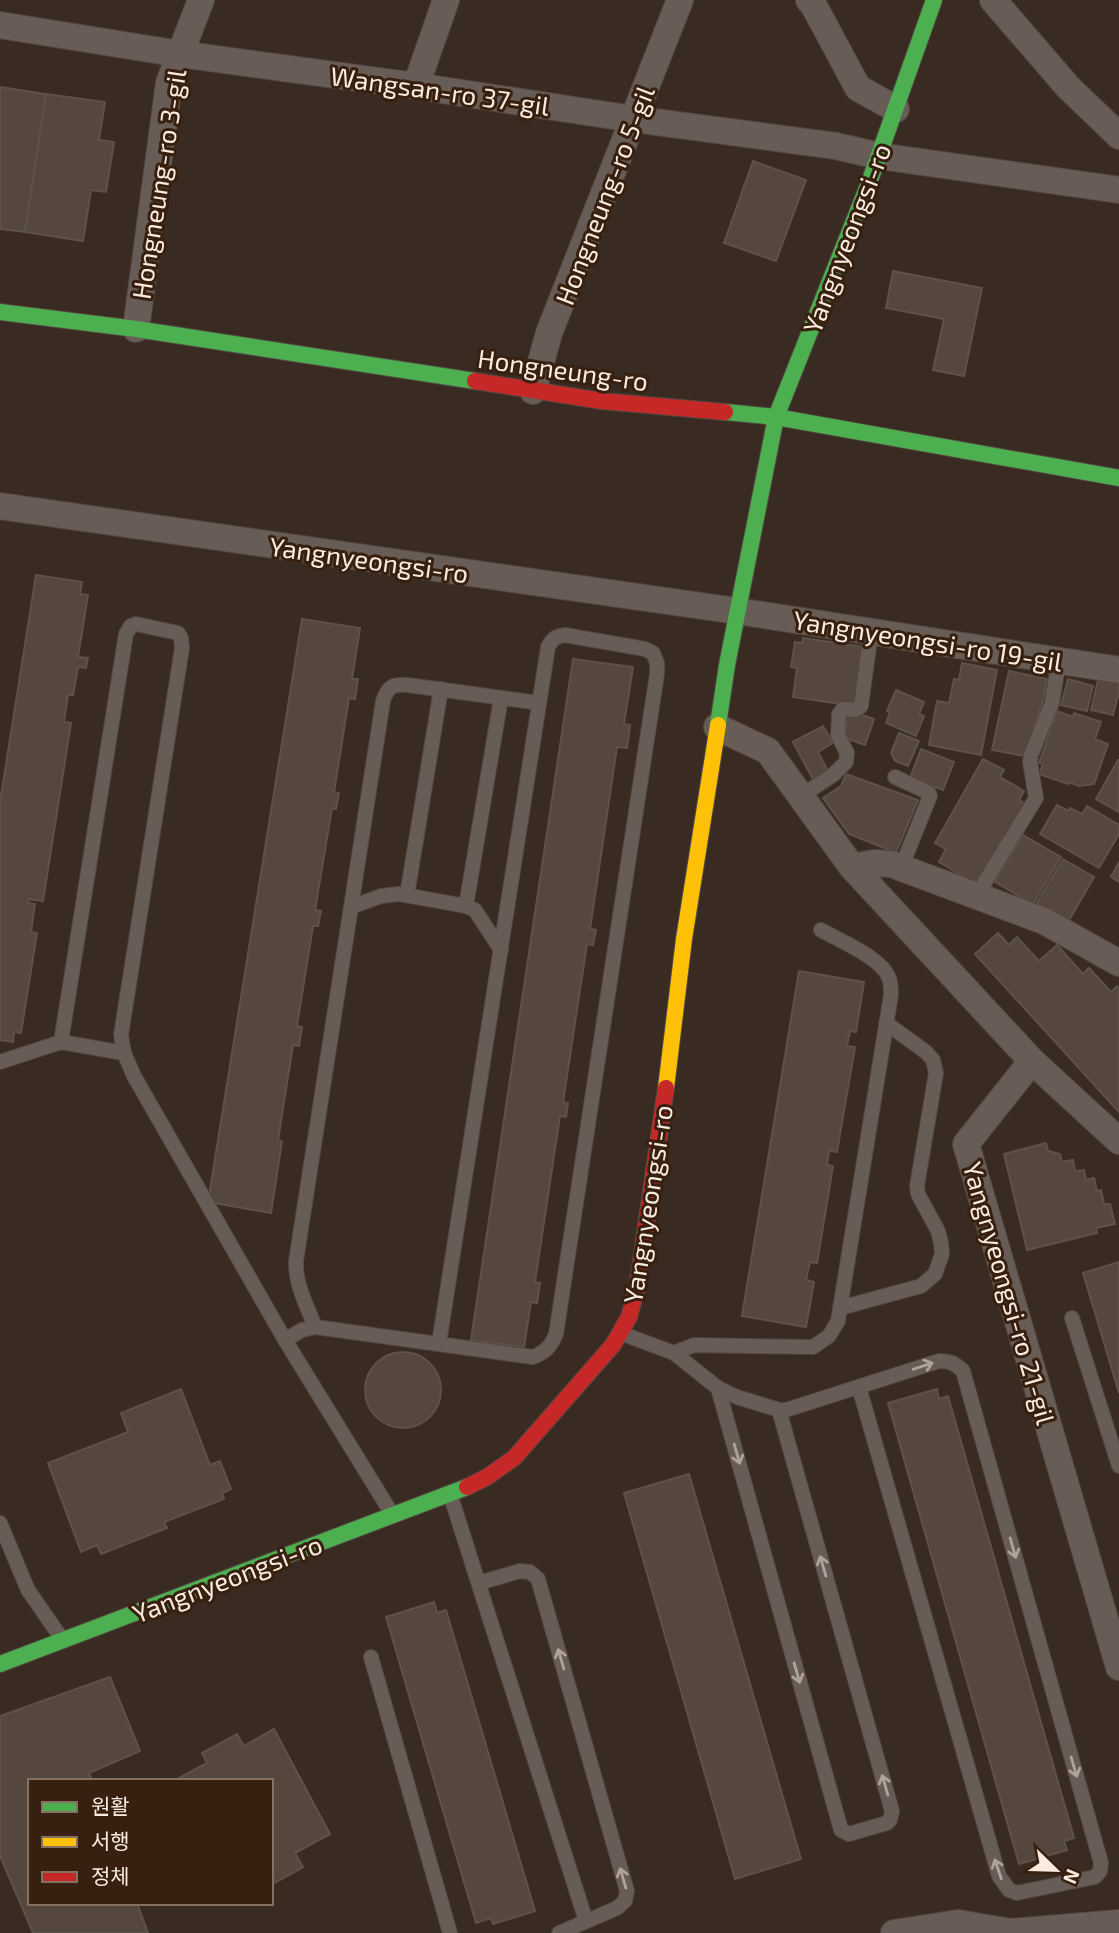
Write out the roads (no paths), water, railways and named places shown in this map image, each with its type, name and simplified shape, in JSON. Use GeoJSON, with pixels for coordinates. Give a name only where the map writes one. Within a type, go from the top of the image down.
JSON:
{"type":"FeatureCollection","features":[{"type":"Feature","properties":{"kind":"main road","name":"Yangnyeongsi-ro"},"geometry":{"type":"LineString","coordinates":[[0,1664],[451,1495],[498,1471],[514,1458],[621,1333],[632,1309],[637,1288],[664,1106],[684,939],[717,727],[776,417],[879,156],[934,0]]}},
{"type":"Feature","properties":{"kind":"main road","name":"Hongneung-ro"},"geometry":{"type":"LineString","coordinates":[[0,312],[136,329],[602,401],[776,417],[1119,478]]}},
{"type":"Feature","properties":{"kind":"street","name":"Hongneung-ro 3-gil"},"geometry":{"type":"LineString","coordinates":[[136,329],[169,83],[201,0]]}},
{"type":"Feature","properties":{"kind":"street"},"geometry":{"type":"LineString","coordinates":[[416,86],[446,0]]}},
{"type":"Feature","properties":{"kind":"street","name":"Hongneung-ro 5-gil"},"geometry":{"type":"LineString","coordinates":[[533,391],[549,333],[680,0]]}},
{"type":"Feature","properties":{"kind":"street","name":"Yangnyeongsi-ro"},"geometry":{"type":"LineString","coordinates":[[809,0],[858,88],[896,109]]}},
{"type":"Feature","properties":{"kind":"street"},"geometry":{"type":"LineString","coordinates":[[993,0],[1068,87],[1119,136]]}},
{"type":"Feature","properties":{"kind":"street","name":"Wangsan-ro 37-gil"},"geometry":{"type":"LineString","coordinates":[[0,25],[180,54],[836,146],[879,156],[1119,190]]}},
{"type":"Feature","properties":{"kind":"street","name":"Yangnyeongsi-ro"},"geometry":{"type":"LineString","coordinates":[[0,506],[737,611]]}},
{"type":"Feature","properties":{"kind":"street","name":"Yangnyeongsi-ro 19-gil"},"geometry":{"type":"LineString","coordinates":[[737,611],[1119,670]]}},
{"type":"Feature","properties":{"kind":"street"},"geometry":{"type":"LineString","coordinates":[[717,727],[768,751],[852,867],[1032,1061],[1119,1141]]}},
{"type":"Feature","properties":{"kind":"street"},"geometry":{"type":"LineString","coordinates":[[852,867],[882,862],[901,868],[1044,921],[1119,963]]}},
{"type":"Feature","properties":{"kind":"street","name":"Yangnyeongsi-ro 21-gil"},"geometry":{"type":"LineString","coordinates":[[1032,1061],[966,1144],[1119,1667]]}},
{"type":"Feature","properties":{"kind":"street"},"geometry":{"type":"LineString","coordinates":[[894,1933],[958,1923],[1011,1933],[1092,1929],[1119,1923]]}},
{"type":"Feature","properties":{"kind":"lane"},"geometry":{"type":"LineString","coordinates":[[61,1042],[126,634],[131,626],[136,624],[174,631],[181,638],[182,648],[121,1035],[124,1053],[134,1076],[285,1340],[393,1515]]}},
{"type":"Feature","properties":{"kind":"lane"},"geometry":{"type":"LineString","coordinates":[[801,796],[833,775],[848,758],[838,735],[839,714],[844,709],[855,710],[861,705],[871,632]]}},
{"type":"Feature","properties":{"kind":"lane"},"geometry":{"type":"LineString","coordinates":[[285,1340],[316,1327],[533,1357],[544,1353],[552,1345],[556,1334],[657,674],[653,653],[645,649],[565,635],[551,640],[548,647],[439,1343]]}},
{"type":"Feature","properties":{"kind":"lane"},"geometry":{"type":"LineString","coordinates":[[976,895],[1036,798],[1031,754],[1052,703],[1059,660]]}},
{"type":"Feature","properties":{"kind":"lane"},"geometry":{"type":"LineString","coordinates":[[316,1327],[298,1284],[296,1261],[386,691],[396,684],[539,703]]}},
{"type":"Feature","properties":{"kind":"lane"},"geometry":{"type":"LineString","coordinates":[[407,895],[441,689]]}},
{"type":"Feature","properties":{"kind":"lane"},"geometry":{"type":"LineString","coordinates":[[466,906],[501,698]]}},
{"type":"Feature","properties":{"kind":"lane"},"geometry":{"type":"LineString","coordinates":[[895,777],[929,793],[930,796],[901,868]]}},
{"type":"Feature","properties":{"kind":"lane"},"geometry":{"type":"LineString","coordinates":[[351,907],[389,894],[466,906],[475,910],[501,950]]}},
{"type":"Feature","properties":{"kind":"lane"},"geometry":{"type":"LineString","coordinates":[[674,1353],[694,1345],[813,1347],[835,1329],[891,995],[890,980],[877,962],[821,930]]}},
{"type":"Feature","properties":{"kind":"lane"},"geometry":{"type":"LineString","coordinates":[[840,1308],[921,1286],[935,1274],[942,1254],[938,1231],[916,1186],[936,1073],[933,1060],[886,1023]]}},
{"type":"Feature","properties":{"kind":"lane"},"geometry":{"type":"LineString","coordinates":[[0,1062],[61,1042],[124,1053]]}},
{"type":"Feature","properties":{"kind":"lane"},"geometry":{"type":"LineString","coordinates":[[1072,1318],[1119,1466]]}},
{"type":"Feature","properties":{"kind":"lane"},"geometry":{"type":"LineString","coordinates":[[621,1333],[674,1353],[718,1388],[779,1410],[859,1388],[939,1361],[949,1361],[963,1371],[1101,1863],[1100,1871],[1095,1877],[1017,1893],[1009,1890],[999,1876],[859,1388]]}},
{"type":"Feature","properties":{"kind":"lane"},"geometry":{"type":"LineString","coordinates":[[718,1388],[841,1830],[849,1834],[887,1823],[892,1811],[779,1410]]}},
{"type":"Feature","properties":{"kind":"lane"},"geometry":{"type":"LineString","coordinates":[[451,1495],[586,1921]]}},
{"type":"Feature","properties":{"kind":"lane"},"geometry":{"type":"LineString","coordinates":[[0,1523],[28,1590],[63,1640]]}},
{"type":"Feature","properties":{"kind":"lane"},"geometry":{"type":"LineString","coordinates":[[479,1583],[520,1571],[530,1572],[538,1579],[627,1891],[625,1901],[617,1908],[559,1933]]}},
{"type":"Feature","properties":{"kind":"lane"},"geometry":{"type":"LineString","coordinates":[[371,1657],[450,1933]]}}]}
